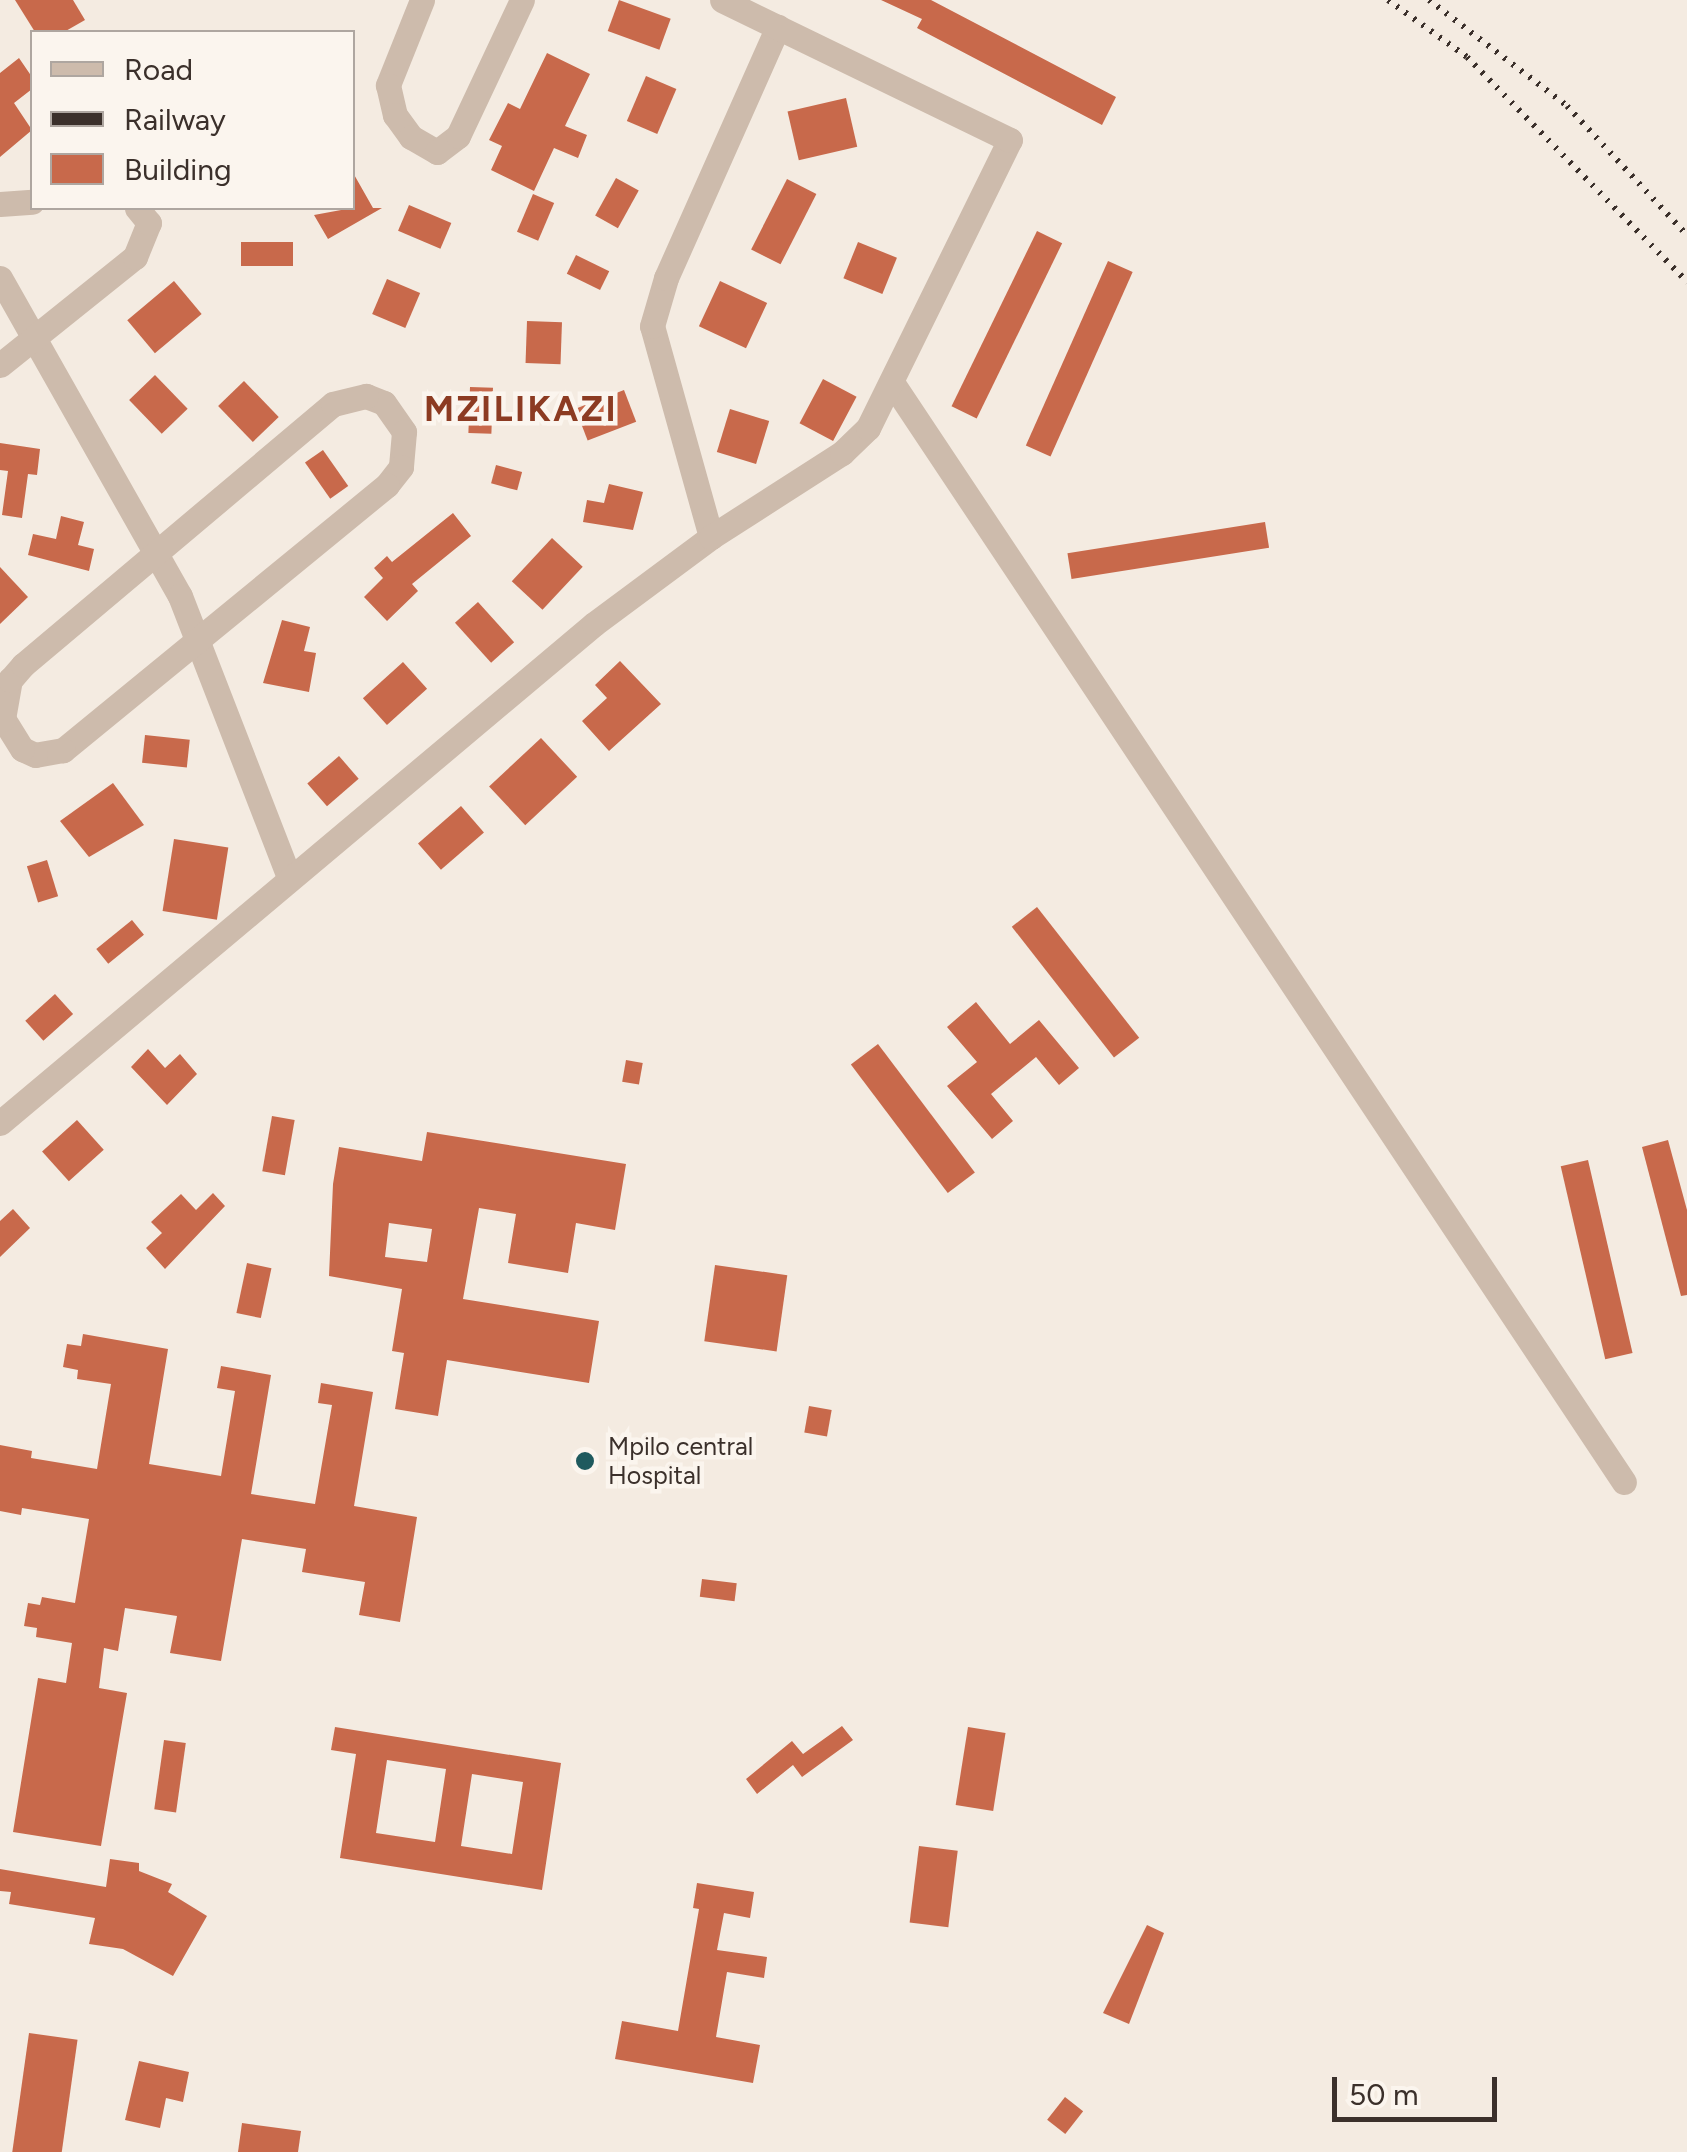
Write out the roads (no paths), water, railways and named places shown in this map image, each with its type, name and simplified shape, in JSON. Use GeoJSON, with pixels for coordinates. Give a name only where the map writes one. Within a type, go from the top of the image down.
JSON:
{"type":"FeatureCollection","features":[{"type":"Feature","properties":{"kind":"street"},"geometry":{"type":"LineString","coordinates":[[422,0],[388,86],[395,115],[411,137],[437,152],[458,136],[522,0]]}},
{"type":"Feature","properties":{"kind":"street"},"geometry":{"type":"LineString","coordinates":[[0,1123],[594,624],[711,537],[842,454],[868,428],[1010,140],[722,0]]}},
{"type":"Feature","properties":{"kind":"street"},"geometry":{"type":"LineString","coordinates":[[711,537],[652,326],[666,278],[778,27]]}},
{"type":"Feature","properties":{"kind":"street"},"geometry":{"type":"LineString","coordinates":[[0,204],[30,202]]}},
{"type":"Feature","properties":{"kind":"street"},"geometry":{"type":"LineString","coordinates":[[0,364],[135,257],[149,223],[139,210]]}},
{"type":"Feature","properties":{"kind":"street"},"geometry":{"type":"LineString","coordinates":[[0,278],[36,334],[158,552],[197,634],[290,877]]}},
{"type":"Feature","properties":{"kind":"street"},"geometry":{"type":"LineString","coordinates":[[893,384],[1624,1482]]}},
{"type":"Feature","properties":{"kind":"street"},"geometry":{"type":"LineString","coordinates":[[366,396],[396,415],[406,450],[387,485],[197,634],[63,750],[36,755],[9,736],[2,720],[10,680],[158,552],[333,404],[366,396]]}},
{"type":"Feature","properties":{"kind":"railway"},"geometry":{"type":"LineString","coordinates":[[1388,0],[1467,57],[1687,282]]}},
{"type":"Feature","properties":{"kind":"railway"},"geometry":{"type":"LineString","coordinates":[[1429,0],[1567,106],[1687,235]]}},
{"type":"Feature","properties":{"kind":"place","name":"Mpilo central Hospital"},"geometry":{"type":"Point","coordinates":[585,1461]}},
{"type":"Feature","properties":{"kind":"district","name":"MZILIKAZI"},"geometry":{"type":"Point","coordinates":[521,409]}}]}
